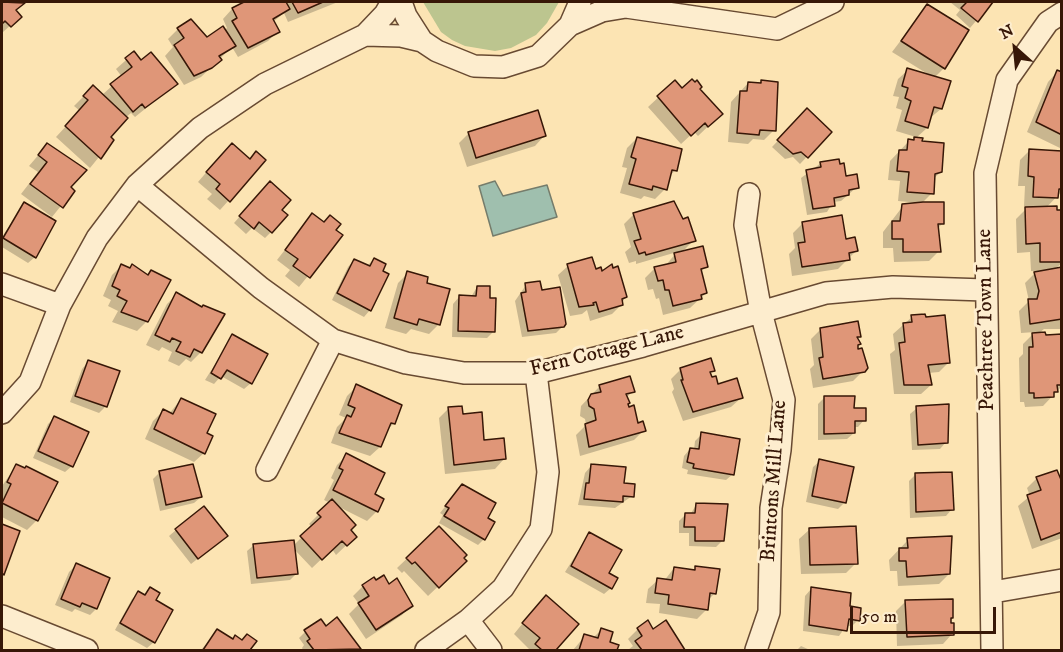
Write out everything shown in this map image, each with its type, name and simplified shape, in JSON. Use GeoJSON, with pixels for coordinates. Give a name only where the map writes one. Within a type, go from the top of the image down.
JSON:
{"type":"FeatureCollection","features":[{"type":"Feature","properties":{"kind":"street"},"geometry":{"type":"LineString","coordinates":[[2,413],[30,382],[60,305],[97,238],[137,185],[200,128],[266,84],[365,35],[385,14],[392,2]]}},
{"type":"Feature","properties":{"kind":"street"},"geometry":{"type":"LineString","coordinates":[[401,2],[406,16],[422,41]]}},
{"type":"Feature","properties":{"kind":"street"},"geometry":{"type":"LineString","coordinates":[[570,25],[580,2]]}},
{"type":"Feature","properties":{"kind":"street"},"geometry":{"type":"LineString","coordinates":[[365,35],[400,36],[422,41],[437,51],[474,66],[502,67],[538,56],[570,25],[623,4],[777,29],[833,2]]}},
{"type":"Feature","properties":{"kind":"street","name":"Peachtree Town Lane"},"geometry":{"type":"LineString","coordinates":[[992,651],[993,592],[985,290],[985,173],[1007,80],[1048,22],[1062,13]]}},
{"type":"Feature","properties":{"kind":"street","name":"Fern Cottage Lane"},"geometry":{"type":"LineString","coordinates":[[137,185],[261,288],[333,340],[406,363],[464,373],[536,373],[826,293],[893,287],[985,290]]}},
{"type":"Feature","properties":{"kind":"street","name":"Brintons Mill Lane"},"geometry":{"type":"LineString","coordinates":[[749,194],[745,225],[761,312],[783,400],[780,450],[771,508],[769,612],[756,651]]}},
{"type":"Feature","properties":{"kind":"street"},"geometry":{"type":"LineString","coordinates":[[2,284],[60,305]]}},
{"type":"Feature","properties":{"kind":"street"},"geometry":{"type":"LineString","coordinates":[[267,470],[333,340]]}},
{"type":"Feature","properties":{"kind":"street"},"geometry":{"type":"LineString","coordinates":[[426,651],[468,620],[503,588],[541,529],[548,472],[536,373]]}},
{"type":"Feature","properties":{"kind":"street"},"geometry":{"type":"LineString","coordinates":[[993,592],[1062,580]]}},
{"type":"Feature","properties":{"kind":"street"},"geometry":{"type":"LineString","coordinates":[[2,616],[87,651]]}},
{"type":"Feature","properties":{"kind":"street"},"geometry":{"type":"LineString","coordinates":[[468,620],[491,651]]}},
{"type":"Feature","properties":{"kind":"green space"},"geometry":{"type":"Polygon","coordinates":[[[423,2],[559,2],[547,23],[536,35],[511,48],[495,51],[465,46],[452,40],[441,32],[423,2]]]}},
{"type":"Feature","properties":{"kind":"shaded area"},"geometry":{"type":"Polygon","coordinates":[[[495,181],[503,196],[547,185],[557,217],[493,236],[479,186],[495,181]]]}},
{"type":"Feature","properties":{"kind":"building"},"geometry":{"type":"Polygon","coordinates":[[[2,2],[25,3],[16,10],[22,17],[11,27],[5,21],[2,24],[2,2]]]}},
{"type":"Feature","properties":{"kind":"building"},"geometry":{"type":"Polygon","coordinates":[[[244,2],[286,2],[290,9],[273,19],[280,32],[248,48],[232,21],[237,18],[232,8],[244,2]]]}},
{"type":"Feature","properties":{"kind":"building"},"geometry":{"type":"Polygon","coordinates":[[[292,2],[323,2],[298,13],[292,2]]]}},
{"type":"Feature","properties":{"kind":"building"},"geometry":{"type":"Polygon","coordinates":[[[964,2],[993,2],[978,22],[961,8],[966,3],[964,2]]]}},
{"type":"Feature","properties":{"kind":"building"},"geometry":{"type":"Polygon","coordinates":[[[927,4],[969,30],[945,69],[901,41],[927,4]]]}},
{"type":"Feature","properties":{"kind":"building"},"geometry":{"type":"Polygon","coordinates":[[[191,19],[207,37],[223,26],[236,46],[219,56],[222,60],[212,68],[194,76],[174,45],[184,38],[177,28],[191,19]]]}},
{"type":"Feature","properties":{"kind":"building"},"geometry":{"type":"Polygon","coordinates":[[[134,51],[141,60],[151,52],[178,84],[145,108],[142,104],[133,112],[110,84],[132,67],[125,58],[134,51]]]}},
{"type":"Feature","properties":{"kind":"building"},"geometry":{"type":"Polygon","coordinates":[[[907,68],[951,81],[942,109],[934,107],[928,128],[905,121],[911,101],[905,98],[908,88],[902,86],[907,68]]]}},
{"type":"Feature","properties":{"kind":"building"},"geometry":{"type":"Polygon","coordinates":[[[1057,70],[1062,72],[1062,135],[1036,122],[1057,70]]]}},
{"type":"Feature","properties":{"kind":"building"},"geometry":{"type":"Polygon","coordinates":[[[692,79],[695,82],[697,80],[702,87],[700,89],[723,114],[708,127],[705,123],[691,136],[657,96],[675,80],[682,88],[692,79]]]}},
{"type":"Feature","properties":{"kind":"building"},"geometry":{"type":"Polygon","coordinates":[[[761,80],[778,82],[776,131],[760,130],[759,135],[737,133],[740,91],[747,91],[748,82],[761,83],[761,80]]]}},
{"type":"Feature","properties":{"kind":"building"},"geometry":{"type":"Polygon","coordinates":[[[93,85],[128,118],[111,137],[114,140],[101,159],[65,126],[88,100],[83,96],[93,85]]]}},
{"type":"Feature","properties":{"kind":"building"},"geometry":{"type":"Polygon","coordinates":[[[807,108],[832,132],[808,158],[801,152],[793,154],[777,140],[807,108]]]}},
{"type":"Feature","properties":{"kind":"building"},"geometry":{"type":"Polygon","coordinates":[[[538,110],[546,136],[476,158],[468,132],[538,110]]]}},
{"type":"Feature","properties":{"kind":"building"},"geometry":{"type":"Polygon","coordinates":[[[637,137],[682,149],[677,171],[672,170],[667,190],[653,186],[652,190],[629,184],[636,159],[631,157],[637,137]]]}},
{"type":"Feature","properties":{"kind":"building"},"geometry":{"type":"Polygon","coordinates":[[[914,137],[923,138],[922,141],[944,143],[942,172],[935,174],[934,194],[907,192],[909,172],[897,171],[899,150],[907,150],[908,139],[914,140],[914,137]]]}},
{"type":"Feature","properties":{"kind":"building"},"geometry":{"type":"Polygon","coordinates":[[[47,143],[87,170],[71,187],[75,191],[63,208],[30,184],[47,162],[38,155],[47,143]]]}},
{"type":"Feature","properties":{"kind":"building"},"geometry":{"type":"Polygon","coordinates":[[[232,143],[250,159],[256,151],[266,160],[230,202],[216,189],[220,184],[206,172],[232,143]]]}},
{"type":"Feature","properties":{"kind":"building"},"geometry":{"type":"Polygon","coordinates":[[[1029,149],[1062,151],[1062,189],[1059,189],[1058,198],[1033,197],[1034,177],[1028,176],[1029,149]]]}},
{"type":"Feature","properties":{"kind":"building"},"geometry":{"type":"Polygon","coordinates":[[[839,159],[840,164],[844,163],[846,176],[857,174],[859,188],[849,190],[849,195],[834,198],[835,206],[813,209],[806,170],[821,167],[820,162],[839,159]]]}},
{"type":"Feature","properties":{"kind":"building"},"geometry":{"type":"Polygon","coordinates":[[[270,181],[291,200],[282,210],[288,215],[272,233],[259,222],[254,229],[239,216],[270,181]]]}},
{"type":"Feature","properties":{"kind":"building"},"geometry":{"type":"Polygon","coordinates":[[[674,201],[683,219],[688,217],[696,241],[646,255],[645,252],[639,254],[634,241],[641,239],[633,213],[674,201]]]}},
{"type":"Feature","properties":{"kind":"building"},"geometry":{"type":"Polygon","coordinates":[[[24,202],[56,221],[36,258],[3,238],[24,202]]]}},
{"type":"Feature","properties":{"kind":"building"},"geometry":{"type":"Polygon","coordinates":[[[944,202],[944,224],[938,224],[941,252],[903,252],[903,239],[892,239],[892,221],[900,221],[902,204],[944,202]]]}},
{"type":"Feature","properties":{"kind":"building"},"geometry":{"type":"Polygon","coordinates":[[[1057,206],[1057,210],[1062,210],[1062,262],[1040,262],[1040,243],[1026,244],[1025,207],[1057,206]]]}},
{"type":"Feature","properties":{"kind":"building"},"geometry":{"type":"Polygon","coordinates":[[[312,213],[324,222],[330,215],[341,224],[336,230],[343,235],[310,278],[293,266],[298,259],[285,250],[312,213]]]}},
{"type":"Feature","properties":{"kind":"building"},"geometry":{"type":"Polygon","coordinates":[[[842,215],[846,239],[855,237],[858,251],[849,253],[850,260],[802,267],[798,243],[805,242],[802,222],[842,215]]]}},
{"type":"Feature","properties":{"kind":"building"},"geometry":{"type":"Polygon","coordinates":[[[703,246],[708,267],[701,269],[707,293],[701,295],[702,299],[673,306],[669,290],[665,290],[663,280],[658,281],[654,267],[676,262],[674,253],[703,246]]]}},
{"type":"Feature","properties":{"kind":"building"},"geometry":{"type":"Polygon","coordinates":[[[592,257],[596,269],[601,267],[602,271],[612,264],[613,268],[618,266],[627,297],[622,299],[623,305],[599,312],[596,302],[593,303],[594,305],[579,307],[567,264],[592,257]]]}},
{"type":"Feature","properties":{"kind":"building"},"geometry":{"type":"Polygon","coordinates":[[[374,258],[386,264],[383,271],[389,274],[371,311],[337,293],[354,259],[370,266],[374,258]]]}},
{"type":"Feature","properties":{"kind":"building"},"geometry":{"type":"Polygon","coordinates":[[[121,264],[130,268],[132,264],[148,275],[151,270],[171,280],[148,322],[121,312],[127,301],[117,296],[120,290],[112,286],[121,264]]]}},
{"type":"Feature","properties":{"kind":"building"},"geometry":{"type":"Polygon","coordinates":[[[1062,267],[1062,319],[1030,324],[1028,299],[1037,299],[1039,291],[1034,272],[1062,267]]]}},
{"type":"Feature","properties":{"kind":"building"},"geometry":{"type":"Polygon","coordinates":[[[407,271],[428,277],[427,283],[450,289],[440,325],[419,319],[417,325],[394,318],[407,271]]]}},
{"type":"Feature","properties":{"kind":"building"},"geometry":{"type":"Polygon","coordinates":[[[540,281],[542,290],[560,287],[566,324],[564,327],[528,331],[521,293],[526,292],[525,283],[540,281]]]}},
{"type":"Feature","properties":{"kind":"building"},"geometry":{"type":"Polygon","coordinates":[[[477,286],[490,286],[490,298],[496,298],[495,332],[458,331],[459,295],[476,296],[477,286]]]}},
{"type":"Feature","properties":{"kind":"building"},"geometry":{"type":"Polygon","coordinates":[[[176,292],[202,307],[203,305],[225,314],[202,353],[194,349],[190,357],[176,351],[181,342],[172,338],[170,342],[155,335],[176,292]]]}},
{"type":"Feature","properties":{"kind":"building"},"geometry":{"type":"Polygon","coordinates":[[[925,314],[926,317],[945,315],[950,363],[928,365],[932,385],[904,385],[899,343],[905,342],[903,323],[912,322],[911,315],[925,314]]]}},
{"type":"Feature","properties":{"kind":"building"},"geometry":{"type":"Polygon","coordinates":[[[858,321],[861,337],[857,337],[861,344],[858,345],[858,349],[862,348],[868,368],[865,372],[823,379],[819,358],[823,357],[820,328],[858,321]]]}},
{"type":"Feature","properties":{"kind":"building"},"geometry":{"type":"Polygon","coordinates":[[[1045,332],[1046,335],[1062,334],[1062,385],[1057,385],[1058,392],[1054,392],[1054,397],[1034,398],[1034,393],[1029,393],[1029,347],[1033,347],[1032,333],[1045,332]]]}},
{"type":"Feature","properties":{"kind":"building"},"geometry":{"type":"Polygon","coordinates":[[[232,334],[268,354],[252,384],[227,370],[221,379],[211,373],[232,334]]]}},
{"type":"Feature","properties":{"kind":"building"},"geometry":{"type":"Polygon","coordinates":[[[711,358],[715,371],[710,372],[712,377],[716,376],[718,384],[737,378],[743,398],[693,412],[681,380],[683,380],[680,368],[711,358]]]}},
{"type":"Feature","properties":{"kind":"building"},"geometry":{"type":"Polygon","coordinates":[[[88,360],[120,371],[107,407],[75,396],[88,360]]]}},
{"type":"Feature","properties":{"kind":"building"},"geometry":{"type":"Polygon","coordinates":[[[630,376],[635,392],[626,394],[630,403],[628,404],[629,407],[634,405],[638,423],[643,421],[646,431],[589,447],[585,424],[596,420],[594,409],[589,406],[588,400],[591,394],[601,392],[599,385],[630,376]]]}},
{"type":"Feature","properties":{"kind":"building"},"geometry":{"type":"Polygon","coordinates":[[[356,384],[402,405],[395,424],[391,423],[381,447],[339,433],[347,415],[351,417],[355,408],[348,405],[356,384]]]}},
{"type":"Feature","properties":{"kind":"building"},"geometry":{"type":"Polygon","coordinates":[[[824,396],[855,396],[854,408],[866,408],[866,421],[855,421],[855,433],[824,434],[824,396]]]}},
{"type":"Feature","properties":{"kind":"building"},"geometry":{"type":"Polygon","coordinates":[[[181,398],[216,414],[207,433],[213,436],[205,454],[154,429],[163,409],[173,414],[181,398]]]}},
{"type":"Feature","properties":{"kind":"building"},"geometry":{"type":"Polygon","coordinates":[[[949,404],[948,443],[918,445],[916,406],[949,404]]]}},
{"type":"Feature","properties":{"kind":"building"},"geometry":{"type":"Polygon","coordinates":[[[462,406],[463,414],[482,412],[484,440],[504,438],[506,459],[454,465],[448,407],[462,406]]]}},
{"type":"Feature","properties":{"kind":"building"},"geometry":{"type":"Polygon","coordinates":[[[54,416],[89,432],[73,467],[38,451],[54,416]]]}},
{"type":"Feature","properties":{"kind":"building"},"geometry":{"type":"Polygon","coordinates":[[[701,432],[740,439],[734,475],[693,468],[694,464],[687,462],[690,448],[699,449],[701,432]]]}},
{"type":"Feature","properties":{"kind":"building"},"geometry":{"type":"Polygon","coordinates":[[[346,453],[385,473],[375,494],[384,499],[378,512],[333,490],[343,470],[339,468],[346,453]]]}},
{"type":"Feature","properties":{"kind":"building"},"geometry":{"type":"Polygon","coordinates":[[[819,459],[854,467],[846,503],[812,496],[819,459]]]}},
{"type":"Feature","properties":{"kind":"building"},"geometry":{"type":"Polygon","coordinates":[[[16,464],[25,468],[26,466],[58,482],[38,521],[2,503],[11,484],[7,482],[16,464]]]}},
{"type":"Feature","properties":{"kind":"building"},"geometry":{"type":"Polygon","coordinates":[[[193,464],[202,497],[166,505],[159,471],[193,464]]]}},
{"type":"Feature","properties":{"kind":"building"},"geometry":{"type":"Polygon","coordinates":[[[591,464],[626,467],[624,483],[635,484],[634,497],[623,496],[623,502],[584,499],[591,464]]]}},
{"type":"Feature","properties":{"kind":"building"},"geometry":{"type":"Polygon","coordinates":[[[1057,470],[1062,482],[1062,532],[1041,540],[1027,495],[1041,490],[1036,477],[1057,470]]]}},
{"type":"Feature","properties":{"kind":"building"},"geometry":{"type":"Polygon","coordinates":[[[952,472],[954,510],[916,512],[915,473],[952,472]]]}},
{"type":"Feature","properties":{"kind":"building"},"geometry":{"type":"Polygon","coordinates":[[[462,484],[496,503],[488,518],[495,522],[485,540],[444,516],[449,508],[445,506],[462,484]]]}},
{"type":"Feature","properties":{"kind":"building"},"geometry":{"type":"Polygon","coordinates":[[[332,499],[356,525],[351,530],[357,537],[347,546],[342,541],[322,560],[300,536],[321,517],[317,513],[332,499]]]}},
{"type":"Feature","properties":{"kind":"building"},"geometry":{"type":"Polygon","coordinates":[[[696,503],[728,504],[724,541],[695,541],[695,527],[684,527],[685,513],[695,513],[696,503]]]}},
{"type":"Feature","properties":{"kind":"building"},"geometry":{"type":"Polygon","coordinates":[[[204,506],[228,536],[198,559],[175,529],[204,506]]]}},
{"type":"Feature","properties":{"kind":"building"},"geometry":{"type":"Polygon","coordinates":[[[2,524],[20,531],[4,575],[2,573],[2,524]]]}},
{"type":"Feature","properties":{"kind":"building"},"geometry":{"type":"Polygon","coordinates":[[[439,526],[467,555],[464,558],[467,561],[439,588],[415,562],[412,564],[406,558],[439,526]]]}},
{"type":"Feature","properties":{"kind":"building"},"geometry":{"type":"Polygon","coordinates":[[[856,526],[858,564],[810,565],[809,528],[856,526]]]}},
{"type":"Feature","properties":{"kind":"building"},"geometry":{"type":"Polygon","coordinates":[[[589,532],[622,550],[609,573],[618,578],[612,589],[571,566],[589,532]]]}},
{"type":"Feature","properties":{"kind":"building"},"geometry":{"type":"Polygon","coordinates":[[[952,536],[950,574],[907,577],[906,561],[899,561],[899,548],[908,548],[907,538],[952,536]]]}},
{"type":"Feature","properties":{"kind":"building"},"geometry":{"type":"Polygon","coordinates":[[[294,540],[298,574],[257,578],[253,544],[294,540]]]}},
{"type":"Feature","properties":{"kind":"building"},"geometry":{"type":"Polygon","coordinates":[[[76,563],[110,578],[97,609],[82,603],[80,607],[61,599],[76,563]]]}},
{"type":"Feature","properties":{"kind":"building"},"geometry":{"type":"Polygon","coordinates":[[[695,566],[720,569],[716,594],[710,593],[708,610],[668,604],[669,595],[655,593],[657,578],[672,580],[674,567],[695,570],[695,566]]]}},
{"type":"Feature","properties":{"kind":"building"},"geometry":{"type":"Polygon","coordinates":[[[384,575],[389,584],[397,578],[413,606],[376,630],[358,603],[369,596],[362,585],[374,577],[376,580],[384,575]]]}},
{"type":"Feature","properties":{"kind":"building"},"geometry":{"type":"Polygon","coordinates":[[[150,587],[160,593],[156,600],[173,610],[155,643],[120,623],[138,591],[145,595],[150,587]]]}},
{"type":"Feature","properties":{"kind":"building"},"geometry":{"type":"Polygon","coordinates":[[[811,587],[851,593],[850,606],[861,608],[860,621],[849,619],[847,631],[809,625],[811,587]]]}},
{"type":"Feature","properties":{"kind":"building"},"geometry":{"type":"Polygon","coordinates":[[[546,595],[579,624],[556,650],[542,650],[535,644],[540,638],[522,623],[546,595]]]}},
{"type":"Feature","properties":{"kind":"building"},"geometry":{"type":"Polygon","coordinates":[[[953,599],[951,623],[954,623],[954,635],[907,637],[905,600],[953,599]]]}},
{"type":"Feature","properties":{"kind":"building"},"geometry":{"type":"Polygon","coordinates":[[[337,617],[361,649],[314,650],[307,641],[310,639],[304,630],[321,619],[326,626],[337,617]]]}},
{"type":"Feature","properties":{"kind":"building"},"geometry":{"type":"Polygon","coordinates":[[[648,620],[653,629],[666,620],[685,650],[642,650],[635,641],[642,636],[637,628],[648,620]]]}},
{"type":"Feature","properties":{"kind":"building"},"geometry":{"type":"Polygon","coordinates":[[[601,628],[613,632],[610,642],[619,645],[617,650],[579,650],[584,634],[598,638],[601,628]]]}},
{"type":"Feature","properties":{"kind":"building"},"geometry":{"type":"Polygon","coordinates":[[[217,629],[233,639],[235,635],[242,640],[247,634],[257,641],[250,650],[203,650],[217,629]]]}}]}
